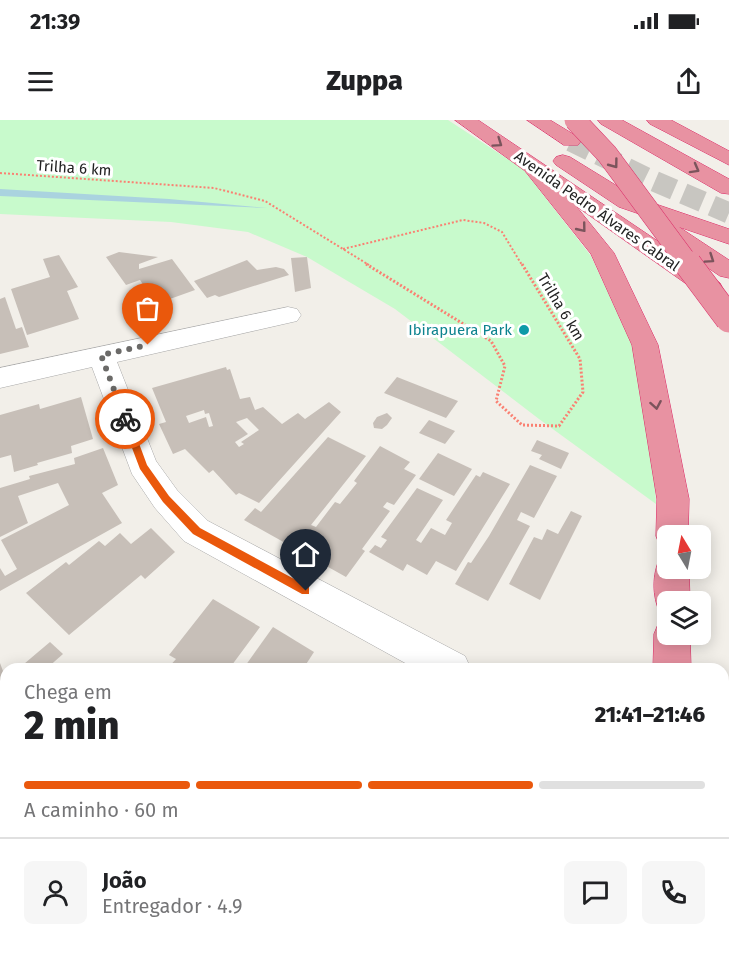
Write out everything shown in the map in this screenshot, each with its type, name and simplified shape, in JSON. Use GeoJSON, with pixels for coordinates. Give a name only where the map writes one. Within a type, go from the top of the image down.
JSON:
{"type":"FeatureCollection","features":[{"type":"Feature","properties":{"kind":"highway","name":"Avenida Pedro Álvares Cabral"},"geometry":{"type":"LineString","coordinates":[[465,120],[540,159],[729,302]]}},
{"type":"Feature","properties":{"kind":"highway"},"geometry":{"type":"LineString","coordinates":[[537,120],[573,130],[607,154],[729,319]]}},
{"type":"Feature","properties":{"kind":"highway"},"geometry":{"type":"LineString","coordinates":[[608,120],[729,188]]}},
{"type":"Feature","properties":{"kind":"highway"},"geometry":{"type":"LineString","coordinates":[[657,120],[729,159]]}},
{"type":"Feature","properties":{"kind":"highway"},"geometry":{"type":"LineString","coordinates":[[540,159],[627,202],[729,237]]}},
{"type":"Feature","properties":{"kind":"highway"},"geometry":{"type":"LineString","coordinates":[[540,159],[602,253],[645,345],[673,499],[672,525]]}},
{"type":"Feature","properties":{"kind":"highway"},"geometry":{"type":"LineString","coordinates":[[627,202],[729,272]]}},
{"type":"Feature","properties":{"kind":"highway"},"geometry":{"type":"LineString","coordinates":[[672,645],[672,663]]}},
{"type":"Feature","properties":{"kind":"street"},"geometry":{"type":"LineString","coordinates":[[0,378],[288,315]]}},
{"type":"Feature","properties":{"kind":"street"},"geometry":{"type":"LineString","coordinates":[[101,355],[143,466],[166,499],[196,531],[441,663]]}},
{"type":"Feature","properties":{"kind":"path","name":"Trilha 6 km"},"geometry":{"type":"LineString","coordinates":[[1,173],[213,188],[265,201],[491,341],[504,366],[496,401],[522,425],[559,426],[583,392],[580,359],[502,232],[484,223],[463,220],[343,249]]}},
{"type":"Feature","properties":{"kind":"green space","name":"Ibirapuera Park"},"geometry":{"type":"Polygon","coordinates":[[[0,120],[448,120],[523,169],[591,256],[636,353],[652,431],[656,504],[539,419],[395,309],[307,257],[248,232],[171,222],[0,214],[0,120]]]}},
{"type":"Feature","properties":{"kind":"water"},"geometry":{"type":"Polygon","coordinates":[[[0,189],[169,199],[267,208],[0,196],[0,189]]]}},
{"type":"Feature","properties":{"kind":"building"},"geometry":{"type":"Polygon","coordinates":[[[119,252],[158,257],[139,264],[139,269],[172,259],[195,290],[156,304],[140,280],[126,285],[106,257],[119,252]]]}},
{"type":"Feature","properties":{"kind":"building"},"geometry":{"type":"Polygon","coordinates":[[[59,255],[78,287],[67,291],[79,319],[27,335],[11,289],[50,277],[43,259],[59,255]]]}},
{"type":"Feature","properties":{"kind":"building"},"geometry":{"type":"Polygon","coordinates":[[[307,257],[311,288],[295,292],[291,258],[307,257]]]}},
{"type":"Feature","properties":{"kind":"building"},"geometry":{"type":"Polygon","coordinates":[[[247,260],[257,270],[276,267],[284,269],[289,275],[219,297],[215,295],[207,298],[194,281],[247,260]]]}},
{"type":"Feature","properties":{"kind":"building"},"geometry":{"type":"Polygon","coordinates":[[[5,297],[16,329],[22,327],[29,347],[0,354],[0,299],[5,297]]]}},
{"type":"Feature","properties":{"kind":"building"},"geometry":{"type":"Polygon","coordinates":[[[226,367],[227,370],[230,369],[240,399],[250,397],[255,410],[263,407],[282,424],[298,413],[305,419],[329,402],[341,412],[259,503],[239,493],[236,495],[213,470],[209,473],[185,449],[173,454],[159,424],[166,422],[152,388],[226,367]],[[204,410],[186,416],[189,423],[206,417],[209,427],[213,426],[209,413],[205,414],[204,410]],[[247,418],[236,422],[248,434],[235,442],[239,447],[244,444],[241,442],[259,430],[247,418]]]}},
{"type":"Feature","properties":{"kind":"building"},"geometry":{"type":"Polygon","coordinates":[[[397,377],[458,401],[446,418],[384,393],[397,377]]]}},
{"type":"Feature","properties":{"kind":"building"},"geometry":{"type":"Polygon","coordinates":[[[81,397],[93,439],[71,446],[72,453],[14,472],[11,455],[0,458],[0,415],[39,404],[40,409],[81,397]]]}},
{"type":"Feature","properties":{"kind":"building"},"geometry":{"type":"Polygon","coordinates":[[[387,413],[392,418],[387,425],[382,429],[374,428],[373,423],[377,417],[387,413]]]}},
{"type":"Feature","properties":{"kind":"building"},"geometry":{"type":"Polygon","coordinates":[[[429,420],[455,431],[445,444],[419,433],[429,420]]]}},
{"type":"Feature","properties":{"kind":"building"},"geometry":{"type":"Polygon","coordinates":[[[328,437],[366,456],[311,525],[316,527],[335,502],[340,504],[357,483],[354,481],[380,446],[410,462],[404,469],[416,475],[394,505],[387,502],[383,507],[390,511],[362,549],[365,551],[346,577],[244,520],[255,508],[261,512],[328,437]]]}},
{"type":"Feature","properties":{"kind":"building"},"geometry":{"type":"Polygon","coordinates":[[[537,440],[569,453],[561,469],[539,459],[542,455],[531,451],[537,440]]]}},
{"type":"Feature","properties":{"kind":"building"},"geometry":{"type":"Polygon","coordinates":[[[103,448],[118,485],[102,493],[122,523],[0,591],[0,568],[5,576],[17,569],[1,540],[69,505],[58,483],[18,496],[28,523],[0,537],[0,488],[30,479],[29,476],[75,464],[74,458],[103,448]]]}},
{"type":"Feature","properties":{"kind":"building"},"geometry":{"type":"Polygon","coordinates":[[[438,453],[472,469],[454,496],[419,479],[438,453]]]}},
{"type":"Feature","properties":{"kind":"building"},"geometry":{"type":"Polygon","coordinates":[[[530,465],[557,476],[534,518],[521,512],[517,520],[530,526],[488,601],[455,584],[468,562],[471,563],[489,536],[530,465]]]}},
{"type":"Feature","properties":{"kind":"building"},"geometry":{"type":"Polygon","coordinates":[[[483,472],[510,484],[456,571],[436,561],[427,575],[407,564],[403,571],[369,552],[375,545],[381,548],[387,540],[381,537],[417,488],[443,500],[416,540],[421,543],[431,528],[445,535],[452,523],[446,520],[476,475],[480,477],[483,472]]]}},
{"type":"Feature","properties":{"kind":"building"},"geometry":{"type":"Polygon","coordinates":[[[571,511],[582,516],[540,600],[509,584],[534,537],[542,540],[547,529],[558,534],[571,511]]]}},
{"type":"Feature","properties":{"kind":"building"},"geometry":{"type":"Polygon","coordinates":[[[151,528],[175,552],[145,579],[141,575],[69,635],[26,593],[66,562],[69,565],[99,541],[105,546],[120,533],[131,544],[151,528]]]}},
{"type":"Feature","properties":{"kind":"building"},"geometry":{"type":"Polygon","coordinates":[[[213,599],[260,627],[233,663],[172,663],[176,659],[169,655],[213,599]]]}},
{"type":"Feature","properties":{"kind":"building"},"geometry":{"type":"Polygon","coordinates":[[[273,627],[314,652],[307,663],[247,663],[273,627]]]}},
{"type":"Feature","properties":{"kind":"building"},"geometry":{"type":"Polygon","coordinates":[[[50,642],[63,654],[53,663],[25,663],[50,642]]]}},
{"type":"Feature","properties":{"kind":"tunnel"},"geometry":{"type":"LineString","coordinates":[[571,141],[647,178],[729,213]]}},
{"type":"Feature","properties":{"kind":"way so far"},"geometry":{"type":"LineString","coordinates":[[125,419],[101,355],[148,345]]}},
{"type":"Feature","properties":{"kind":"place","name":"Ibirapuera Park"},"geometry":{"type":"Point","coordinates":[524,330]}},
{"type":"Feature","properties":{"kind":"route"},"geometry":{"type":"LineString","coordinates":[[125,419],[143,466],[166,499],[196,531],[306,591]]}}]}
